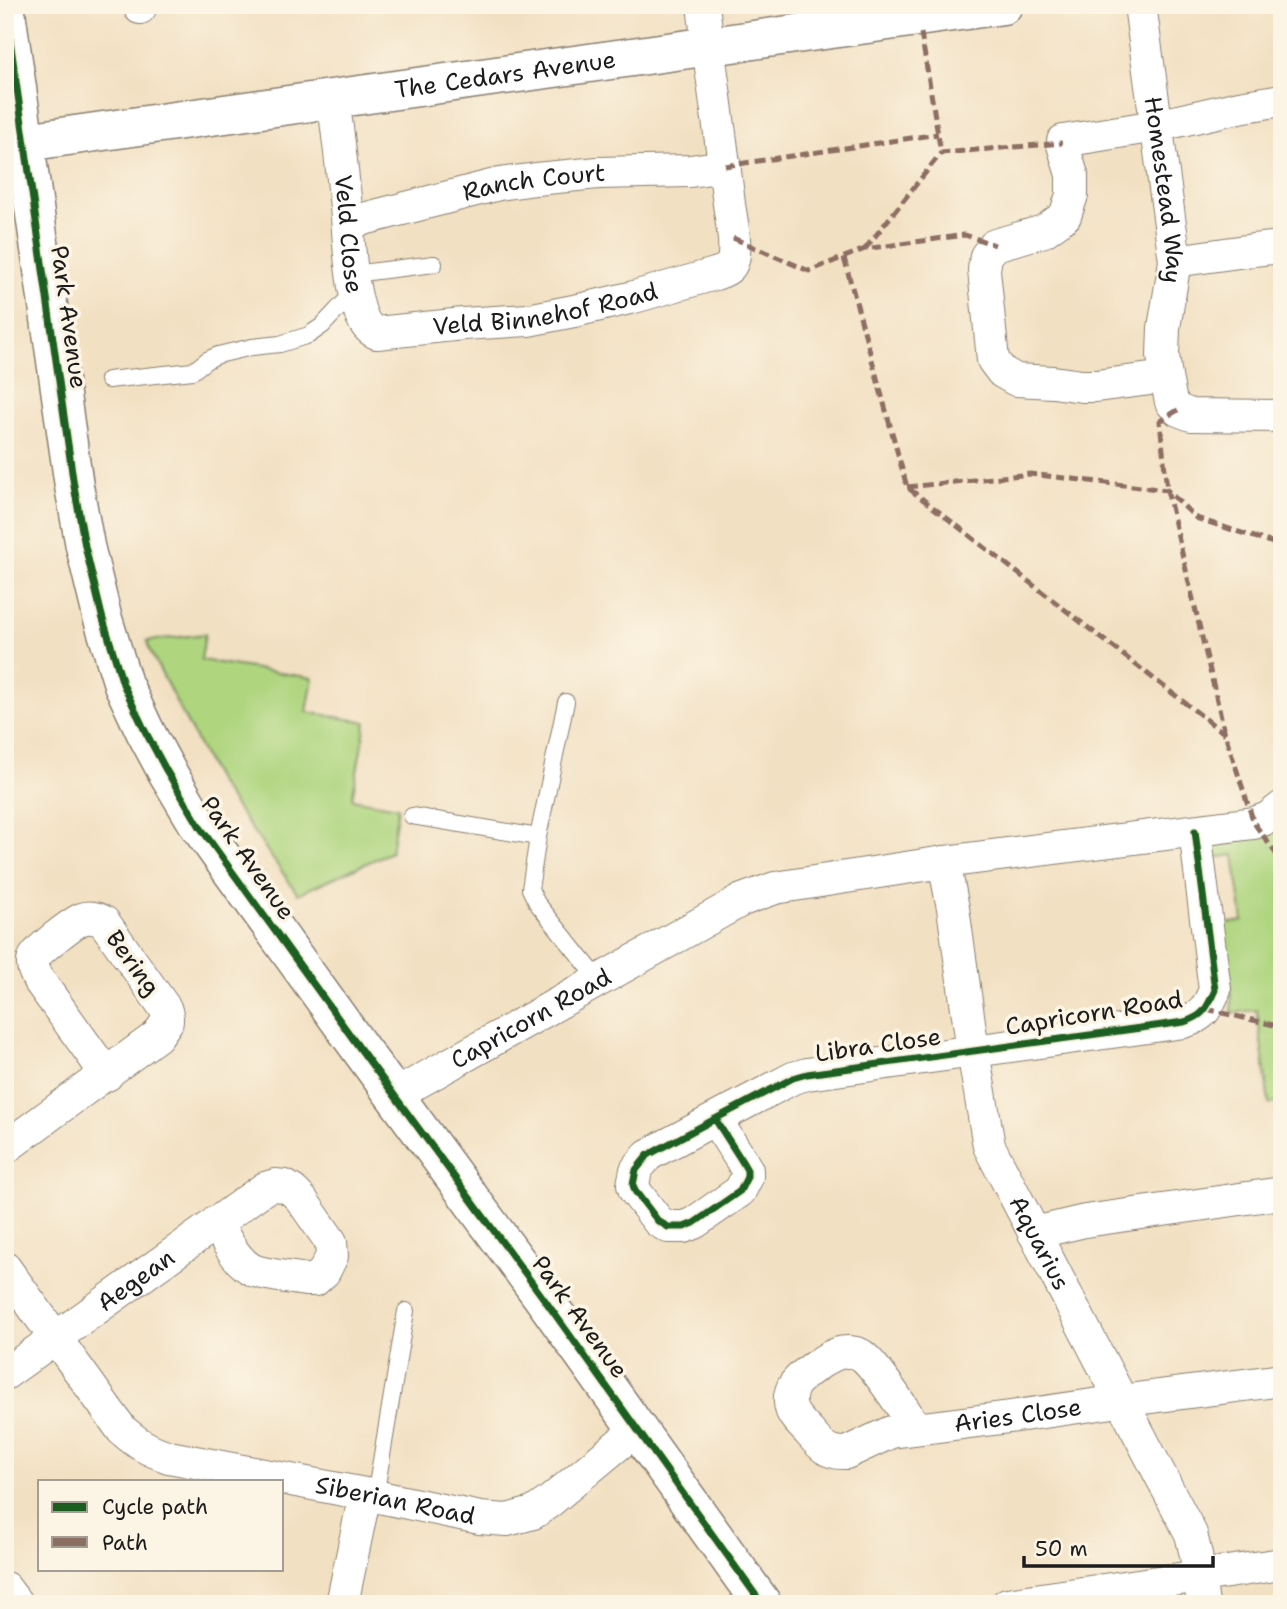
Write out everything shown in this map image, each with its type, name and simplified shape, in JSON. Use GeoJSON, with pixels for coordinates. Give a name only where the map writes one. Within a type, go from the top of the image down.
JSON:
{"type":"FeatureCollection","features":[{"type":"Feature","properties":{"kind":"street","name":"Park Avenue"},"geometry":{"type":"LineString","coordinates":[[5,5],[15,143],[74,486],[85,546],[123,684],[155,751],[200,827],[762,1604]]}},
{"type":"Feature","properties":{"kind":"street"},"geometry":{"type":"LineString","coordinates":[[703,5],[725,166]]}},
{"type":"Feature","properties":{"kind":"street","name":"The Cedars Avenue"},"geometry":{"type":"LineString","coordinates":[[15,143],[708,47],[959,8],[1003,5]]}},
{"type":"Feature","properties":{"kind":"street","name":"Homestead Way"},"geometry":{"type":"LineString","coordinates":[[1140,5],[1175,261],[1164,328],[1163,355],[1171,402],[1178,410],[1191,415],[1282,415]]}},
{"type":"Feature","properties":{"kind":"street","name":"Veld Close"},"geometry":{"type":"LineString","coordinates":[[333,99],[354,282]]}},
{"type":"Feature","properties":{"kind":"street"},"geometry":{"type":"LineString","coordinates":[[1166,377],[1082,386],[1016,380],[1002,372],[993,360],[984,270],[986,256],[995,245],[1044,231],[1065,216],[1072,195],[1072,175],[1063,141],[1156,127],[1239,107],[1282,100]]}},
{"type":"Feature","properties":{"kind":"street","name":"Ranch Court"},"geometry":{"type":"LineString","coordinates":[[348,223],[499,184],[598,173],[690,171],[725,166]]}},
{"type":"Feature","properties":{"kind":"street","name":"Veld Binnehof Road"},"geometry":{"type":"LineString","coordinates":[[354,282],[368,329],[377,333],[528,320],[634,297],[715,274],[730,266],[733,260],[725,166]]}},
{"type":"Feature","properties":{"kind":"street"},"geometry":{"type":"LineString","coordinates":[[1175,261],[1282,247]]}},
{"type":"Feature","properties":{"kind":"street","name":"Capricorn Road"},"geometry":{"type":"LineString","coordinates":[[395,1095],[742,900],[775,888],[944,862],[1254,823],[1268,818],[1282,807]]}},
{"type":"Feature","properties":{"kind":"street","name":"Capricorn Road"},"geometry":{"type":"LineString","coordinates":[[973,1051],[1184,1022],[1196,1018],[1206,1009],[1215,989],[1195,831]]}},
{"type":"Feature","properties":{"kind":"street","name":"Aquarius"},"geometry":{"type":"LineString","coordinates":[[944,862],[989,1146],[1191,1534],[1201,1590]]}},
{"type":"Feature","properties":{"kind":"street","name":"Bering"},"geometry":{"type":"LineString","coordinates":[[5,1148],[107,1075],[157,1036],[167,1021],[165,1007],[104,922],[92,917],[81,919],[42,947],[33,960],[33,968],[38,979],[107,1075]]}},
{"type":"Feature","properties":{"kind":"street","name":"Libra Close"},"geometry":{"type":"LineString","coordinates":[[715,1119],[800,1075],[973,1051]]}},
{"type":"Feature","properties":{"kind":"street"},"geometry":{"type":"LineString","coordinates":[[1034,1233],[1086,1221],[1282,1193]]}},
{"type":"Feature","properties":{"kind":"street","name":"Aegean"},"geometry":{"type":"LineString","coordinates":[[5,1374],[95,1312],[216,1222]]}},
{"type":"Feature","properties":{"kind":"street","name":"Siberian Road"},"geometry":{"type":"LineString","coordinates":[[5,1268],[122,1430],[136,1443],[169,1457],[494,1520],[533,1513],[637,1429]]}},
{"type":"Feature","properties":{"kind":"street","name":"Aries Close"},"geometry":{"type":"LineString","coordinates":[[916,1428],[1282,1380]]}},
{"type":"Feature","properties":{"kind":"street"},"geometry":{"type":"LineString","coordinates":[[342,1604],[370,1496]]}},
{"type":"Feature","properties":{"kind":"street"},"geometry":{"type":"LineString","coordinates":[[1026,1602],[1201,1590],[1282,1564]]}},
{"type":"Feature","properties":{"kind":"street"},"geometry":{"type":"LineString","coordinates":[[5,1588],[17,1604]]}},
{"type":"Feature","properties":{"kind":"lane"},"geometry":{"type":"LineString","coordinates":[[354,282],[435,264]]}},
{"type":"Feature","properties":{"kind":"lane","name":"Veld Close"},"geometry":{"type":"LineString","coordinates":[[108,380],[193,371],[212,357],[280,344],[309,335],[321,326],[354,282]]}},
{"type":"Feature","properties":{"kind":"lane"},"geometry":{"type":"LineString","coordinates":[[566,702],[530,889],[533,898],[599,980]]}},
{"type":"Feature","properties":{"kind":"lane"},"geometry":{"type":"LineString","coordinates":[[412,816],[538,837]]}},
{"type":"Feature","properties":{"kind":"lane"},"geometry":{"type":"LineString","coordinates":[[370,1496],[406,1311]]}},
{"type":"Feature","properties":{"kind":"green space"},"geometry":{"type":"Polygon","coordinates":[[[205,634],[201,660],[313,678],[307,712],[366,722],[352,799],[398,807],[391,852],[298,894],[217,781],[147,641],[205,634]]]}},
{"type":"Feature","properties":{"kind":"green space"},"geometry":{"type":"Polygon","coordinates":[[[1282,829],[1282,1102],[1269,1104],[1257,1010],[1232,1013],[1222,924],[1243,921],[1234,855],[1213,858],[1214,850],[1221,842],[1282,829]]]}},
{"type":"Feature","properties":{"kind":"marked path"},"geometry":{"type":"LineString","coordinates":[[921,33],[941,153],[1062,143]]}},
{"type":"Feature","properties":{"kind":"marked path"},"geometry":{"type":"LineString","coordinates":[[725,166],[938,134]]}},
{"type":"Feature","properties":{"kind":"marked path"},"geometry":{"type":"LineString","coordinates":[[865,249],[941,153]]}},
{"type":"Feature","properties":{"kind":"marked path"},"geometry":{"type":"LineString","coordinates":[[733,238],[809,271],[865,249],[965,235],[995,245]]}},
{"type":"Feature","properties":{"kind":"marked path"},"geometry":{"type":"LineString","coordinates":[[844,258],[907,487],[1225,734]]}},
{"type":"Feature","properties":{"kind":"marked path"},"geometry":{"type":"LineString","coordinates":[[1178,410],[1160,421],[1167,490],[1225,734],[1254,823],[1282,862]]}},
{"type":"Feature","properties":{"kind":"marked path"},"geometry":{"type":"LineString","coordinates":[[907,487],[1030,474],[1167,490],[1196,518],[1282,546]]}},
{"type":"Feature","properties":{"kind":"marked path"},"geometry":{"type":"LineString","coordinates":[[1206,1009],[1282,1027]]}},
{"type":"Feature","properties":{"kind":"cycle path"},"geometry":{"type":"LineString","coordinates":[[5,5],[74,486],[85,546],[102,616],[123,684],[145,731],[200,827],[544,1299],[762,1604]]}},
{"type":"Feature","properties":{"kind":"cycle path"},"geometry":{"type":"LineString","coordinates":[[715,1119],[747,1170],[747,1177],[740,1191],[694,1223],[684,1227],[668,1227],[658,1221],[633,1185],[636,1170],[648,1155],[715,1119],[793,1078],[1184,1022],[1196,1017],[1207,1006],[1215,990],[1195,831]]}}]}
